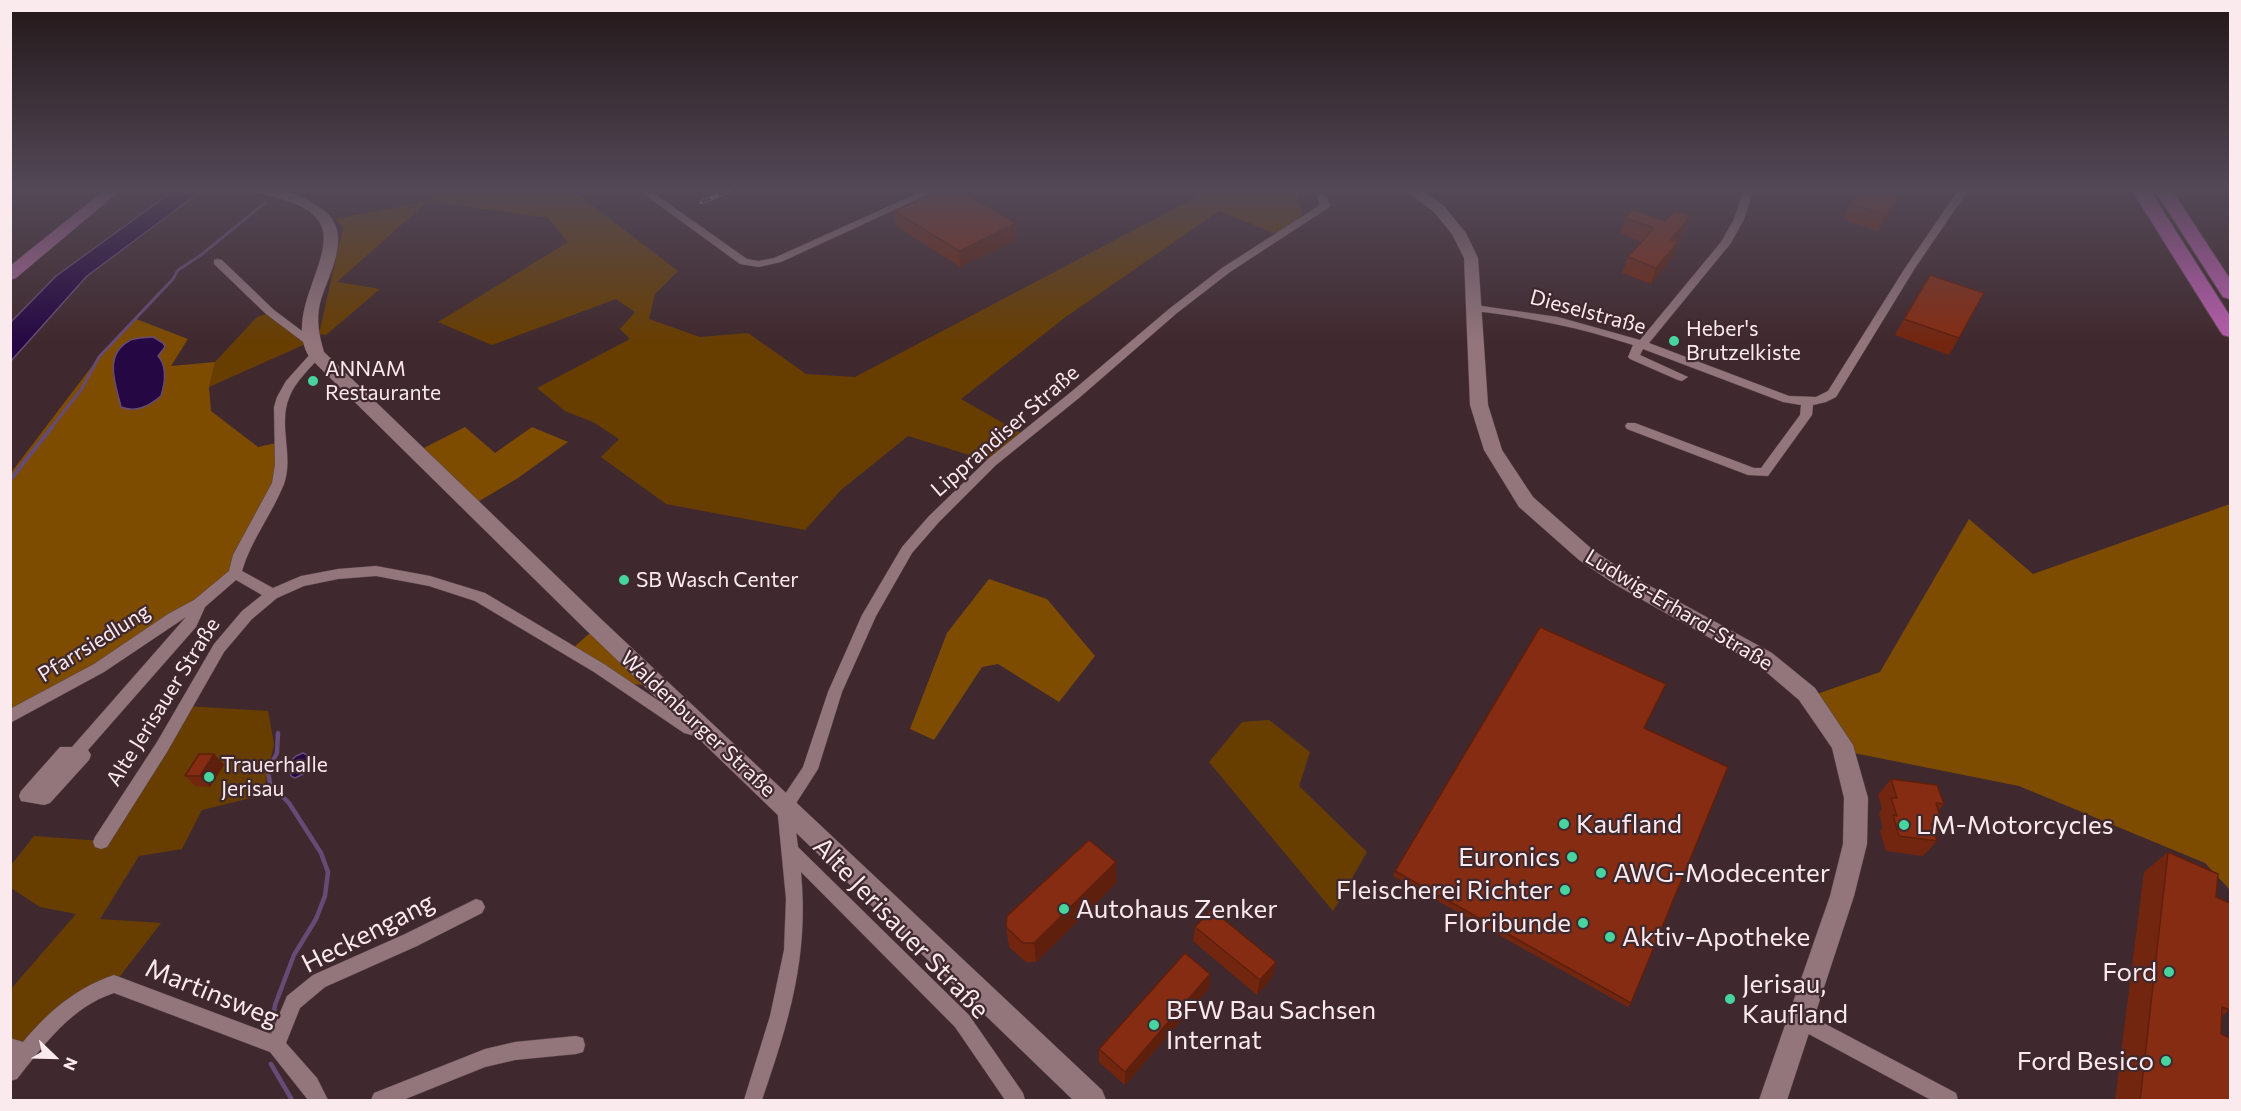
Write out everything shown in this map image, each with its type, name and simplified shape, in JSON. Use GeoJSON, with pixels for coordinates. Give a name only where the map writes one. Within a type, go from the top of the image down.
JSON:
{"type":"FeatureCollection","features":[{"type":"Feature","properties":{"kind":"highway"},"geometry":{"type":"LineString","coordinates":[[2173,241],[2230,331]]}},
{"type":"Feature","properties":{"kind":"highway"},"geometry":{"type":"LineString","coordinates":[[2196,241],[2230,293]]}},
{"type":"Feature","properties":{"kind":"main road"},"geometry":{"type":"LineString","coordinates":[[10,258],[32,241]]}},
{"type":"Feature","properties":{"kind":"main road"},"geometry":{"type":"LineString","coordinates":[[10,274],[51,241]]}},
{"type":"Feature","properties":{"kind":"street"},"geometry":{"type":"LineString","coordinates":[[272,594],[235,573],[240,555],[278,483],[281,465],[280,407],[290,384],[313,348],[309,322],[331,250],[331,241]]}},
{"type":"Feature","properties":{"kind":"street"},"geometry":{"type":"LineString","coordinates":[[714,241],[744,262],[759,264],[777,260],[820,241]]}},
{"type":"Feature","properties":{"kind":"street","name":"Lipprandiser Straße"},"geometry":{"type":"LineString","coordinates":[[785,806],[800,788],[810,769],[835,692],[869,615],[907,550],[934,519],[992,462],[1173,311],[1226,270],[1271,241]]}},
{"type":"Feature","properties":{"kind":"street","name":"Ludwig-Erhard-Straße"},"geometry":{"type":"LineString","coordinates":[[1463,241],[1471,258],[1479,405],[1493,450],[1526,502],[1586,555],[1623,580],[1765,659],[1807,694],[1842,745],[1856,798],[1855,844],[1842,896],[1773,1101]]}},
{"type":"Feature","properties":{"kind":"street"},"geometry":{"type":"LineString","coordinates":[[1682,377],[1634,357],[1640,345],[1727,241]]}},
{"type":"Feature","properties":{"kind":"street"},"geometry":{"type":"LineString","coordinates":[[1632,426],[1752,472],[1764,474],[1806,416],[1807,402],[1824,400],[1832,393],[1928,241]]}},
{"type":"Feature","properties":{"kind":"street","name":"Waldenburger Straße"},"geometry":{"type":"LineString","coordinates":[[218,262],[270,312],[313,348],[710,735],[1092,1101]]}},
{"type":"Feature","properties":{"kind":"street","name":"Dieselstraße"},"geometry":{"type":"LineString","coordinates":[[1475,308],[1524,313],[1569,322],[1640,345],[1786,399],[1807,402]]}},
{"type":"Feature","properties":{"kind":"street","name":"Alte Jerisauer Straße"},"geometry":{"type":"LineString","coordinates":[[101,842],[162,747],[219,648],[247,615],[272,594],[302,581],[338,574],[376,571],[430,581],[480,597],[599,668],[689,729],[710,735]]}},
{"type":"Feature","properties":{"kind":"street","name":"Pfarrsiedlung"},"geometry":{"type":"LineString","coordinates":[[10,717],[99,668],[173,618],[200,604],[235,573]]}},
{"type":"Feature","properties":{"kind":"street","name":"Pfarrsiedlung"},"geometry":{"type":"LineString","coordinates":[[75,754],[191,623],[200,604]]}},
{"type":"Feature","properties":{"kind":"street"},"geometry":{"type":"LineString","coordinates":[[753,1101],[791,965],[795,930],[785,806]]}},
{"type":"Feature","properties":{"kind":"street","name":"Alte Jerisauer Straße"},"geometry":{"type":"LineString","coordinates":[[790,850],[962,1022],[1016,1101]]}},
{"type":"Feature","properties":{"kind":"street","name":"Heckengang"},"geometry":{"type":"LineString","coordinates":[[276,1045],[293,1002],[319,981],[411,940],[476,907]]}},
{"type":"Feature","properties":{"kind":"street","name":"Martinsweg"},"geometry":{"type":"LineString","coordinates":[[19,1050],[70,1006],[97,988],[114,984],[276,1045],[310,1085],[319,1101]]}},
{"type":"Feature","properties":{"kind":"street"},"geometry":{"type":"LineString","coordinates":[[1799,1019],[1950,1101]]}},
{"type":"Feature","properties":{"kind":"street"},"geometry":{"type":"LineString","coordinates":[[381,1101],[485,1058],[515,1051],[576,1045]]}},
{"type":"Feature","properties":{"kind":"street"},"geometry":{"type":"LineString","coordinates":[[10,1072],[19,1050]]}},
{"type":"Feature","properties":{"kind":"shaded area"},"geometry":{"type":"Polygon","coordinates":[[[104,241],[134,241],[87,276],[11,361],[11,322],[56,276],[104,241]]]}},
{"type":"Feature","properties":{"kind":"shaded area"},"geometry":{"type":"Polygon","coordinates":[[[340,241],[383,241],[337,282],[380,289],[326,335],[319,334],[340,241]]]}},
{"type":"Feature","properties":{"kind":"shaded area"},"geometry":{"type":"Polygon","coordinates":[[[639,241],[678,271],[655,294],[649,319],[700,337],[748,333],[806,374],[855,377],[1114,241],[1176,241],[1067,316],[961,399],[1024,435],[992,462],[908,436],[841,490],[805,530],[666,504],[601,457],[619,439],[593,422],[565,411],[537,388],[630,339],[620,329],[635,312],[616,299],[492,345],[438,322],[568,242],[639,241]]]}},
{"type":"Feature","properties":{"kind":"shaded area"},"geometry":{"type":"Polygon","coordinates":[[[270,313],[310,342],[209,387],[215,362],[257,317],[270,313]]]}},
{"type":"Feature","properties":{"kind":"shaded area"},"geometry":{"type":"Polygon","coordinates":[[[136,319],[188,339],[171,366],[215,362],[209,387],[211,411],[258,447],[281,442],[281,465],[235,573],[199,604],[11,717],[10,474],[99,357],[136,319]]]}},
{"type":"Feature","properties":{"kind":"shaded area"},"geometry":{"type":"Polygon","coordinates":[[[153,337],[165,347],[158,356],[163,365],[164,375],[161,396],[142,408],[121,407],[113,371],[116,354],[131,340],[153,337]]]}},
{"type":"Feature","properties":{"kind":"shaded area"},"geometry":{"type":"Polygon","coordinates":[[[465,427],[495,453],[532,427],[568,442],[518,478],[471,506],[416,452],[465,427]]]}},
{"type":"Feature","properties":{"kind":"shaded area"},"geometry":{"type":"Polygon","coordinates":[[[2230,504],[2230,890],[2205,863],[2019,786],[1854,753],[1814,695],[1880,672],[1969,519],[2033,574],[2230,504]]]}},
{"type":"Feature","properties":{"kind":"shaded area"},"geometry":{"type":"Polygon","coordinates":[[[989,579],[1047,599],[1095,656],[1059,702],[998,664],[982,667],[934,740],[910,729],[947,633],[989,579]]]}},
{"type":"Feature","properties":{"kind":"shaded area"},"geometry":{"type":"Polygon","coordinates":[[[590,633],[645,685],[630,684],[573,648],[590,633]]]}},
{"type":"Feature","properties":{"kind":"shaded area"},"geometry":{"type":"Polygon","coordinates":[[[186,706],[268,711],[274,744],[263,795],[202,810],[182,849],[139,856],[100,919],[161,923],[114,984],[27,1052],[11,1047],[11,989],[76,914],[40,907],[11,888],[11,865],[34,836],[101,841],[186,706]]]}},
{"type":"Feature","properties":{"kind":"shaded area"},"geometry":{"type":"Polygon","coordinates":[[[1269,720],[1310,752],[1299,786],[1367,852],[1333,911],[1209,762],[1242,722],[1269,720]]]}},
{"type":"Feature","properties":{"kind":"shaded area"},"geometry":{"type":"Polygon","coordinates":[[[303,753],[313,758],[313,769],[295,778],[291,776],[288,764],[303,753]]]}},
{"type":"Feature","properties":{"kind":"building"},"geometry":{"type":"Polygon","coordinates":[[[943,241],[980,241],[959,251],[943,241]]]}},
{"type":"Feature","properties":{"kind":"building"},"geometry":{"type":"Polygon","coordinates":[[[1642,241],[1678,242],[1656,268],[1628,257],[1642,241]]]}},
{"type":"Feature","properties":{"kind":"building"},"geometry":{"type":"Polygon","coordinates":[[[1930,275],[1984,293],[1959,338],[1904,319],[1930,275]]]}},
{"type":"Feature","properties":{"kind":"building","name":"Kaufland"},"geometry":{"type":"Polygon","coordinates":[[[1540,627],[1666,684],[1644,728],[1728,767],[1631,1003],[1395,871],[1540,627]]]}},
{"type":"Feature","properties":{"kind":"building"},"geometry":{"type":"Polygon","coordinates":[[[199,754],[214,754],[200,776],[185,776],[199,754]]]}},
{"type":"Feature","properties":{"kind":"building"},"geometry":{"type":"Polygon","coordinates":[[[1891,779],[1937,785],[1944,804],[1936,803],[1943,825],[1931,824],[1937,841],[1899,836],[1893,815],[1897,816],[1891,798],[1897,798],[1891,779]]]}},
{"type":"Feature","properties":{"kind":"building"},"geometry":{"type":"Polygon","coordinates":[[[1089,840],[1116,862],[1034,943],[1023,943],[1006,927],[1007,916],[1089,840]]]}},
{"type":"Feature","properties":{"kind":"building"},"geometry":{"type":"Polygon","coordinates":[[[2168,852],[2218,874],[2216,897],[2230,903],[2230,1010],[2222,1007],[2221,1034],[2230,1038],[2230,1101],[2140,1101],[2168,852]]]}},
{"type":"Feature","properties":{"kind":"building"},"geometry":{"type":"Polygon","coordinates":[[[1211,909],[1276,962],[1260,980],[1195,927],[1211,909]]]}},
{"type":"Feature","properties":{"kind":"building","name":"BFW Bau Sachsen Internat"},"geometry":{"type":"Polygon","coordinates":[[[1185,953],[1210,974],[1125,1072],[1099,1049],[1185,953]]]}},
{"type":"Feature","properties":{"kind":"waterway"},"geometry":{"type":"LineString","coordinates":[[50,429],[81,390],[99,357],[173,279],[178,270],[218,241]]}},
{"type":"Feature","properties":{"kind":"waterway"},"geometry":{"type":"LineString","coordinates":[[10,480],[52,427]]}},
{"type":"Feature","properties":{"kind":"waterway"},"geometry":{"type":"LineString","coordinates":[[271,1032],[275,1005],[294,955],[316,919],[325,896],[328,872],[321,853],[289,803],[270,784],[268,770],[277,753],[278,733]]}},
{"type":"Feature","properties":{"kind":"waterway"},"geometry":{"type":"LineString","coordinates":[[271,1064],[292,1100]]}},
{"type":"Feature","properties":{"kind":"place","name":"Heber's Brutzelkiste"},"geometry":{"type":"Point","coordinates":[1674,341]}},
{"type":"Feature","properties":{"kind":"place","name":"ANNAM Restaurante"},"geometry":{"type":"Point","coordinates":[313,381]}},
{"type":"Feature","properties":{"kind":"place","name":"SB Wasch Center"},"geometry":{"type":"Point","coordinates":[624,580]}},
{"type":"Feature","properties":{"kind":"place","name":"Trauerhalle Jerisau"},"geometry":{"type":"Point","coordinates":[209,777]}},
{"type":"Feature","properties":{"kind":"place","name":"Kaufland"},"geometry":{"type":"Point","coordinates":[1564,824]}},
{"type":"Feature","properties":{"kind":"place","name":"LM-Motorcycles"},"geometry":{"type":"Point","coordinates":[1904,825]}},
{"type":"Feature","properties":{"kind":"place","name":"Euronics"},"geometry":{"type":"Point","coordinates":[1572,857]}},
{"type":"Feature","properties":{"kind":"place","name":"AWG-Modecenter"},"geometry":{"type":"Point","coordinates":[1601,873]}},
{"type":"Feature","properties":{"kind":"place","name":"Fleischerei Richter"},"geometry":{"type":"Point","coordinates":[1565,890]}},
{"type":"Feature","properties":{"kind":"place","name":"Autohaus Zenker"},"geometry":{"type":"Point","coordinates":[1064,909]}},
{"type":"Feature","properties":{"kind":"place","name":"Floribunde"},"geometry":{"type":"Point","coordinates":[1583,923]}},
{"type":"Feature","properties":{"kind":"place","name":"Aktiv-Apotheke"},"geometry":{"type":"Point","coordinates":[1610,937]}},
{"type":"Feature","properties":{"kind":"place","name":"Ford"},"geometry":{"type":"Point","coordinates":[2169,972]}},
{"type":"Feature","properties":{"kind":"place","name":"Jerisau, Kaufland"},"geometry":{"type":"Point","coordinates":[1730,999]}},
{"type":"Feature","properties":{"kind":"place","name":"BFW Bau Sachsen Internat"},"geometry":{"type":"Point","coordinates":[1154,1025]}},
{"type":"Feature","properties":{"kind":"place","name":"Ford Besico"},"geometry":{"type":"Point","coordinates":[2166,1061]}}]}
